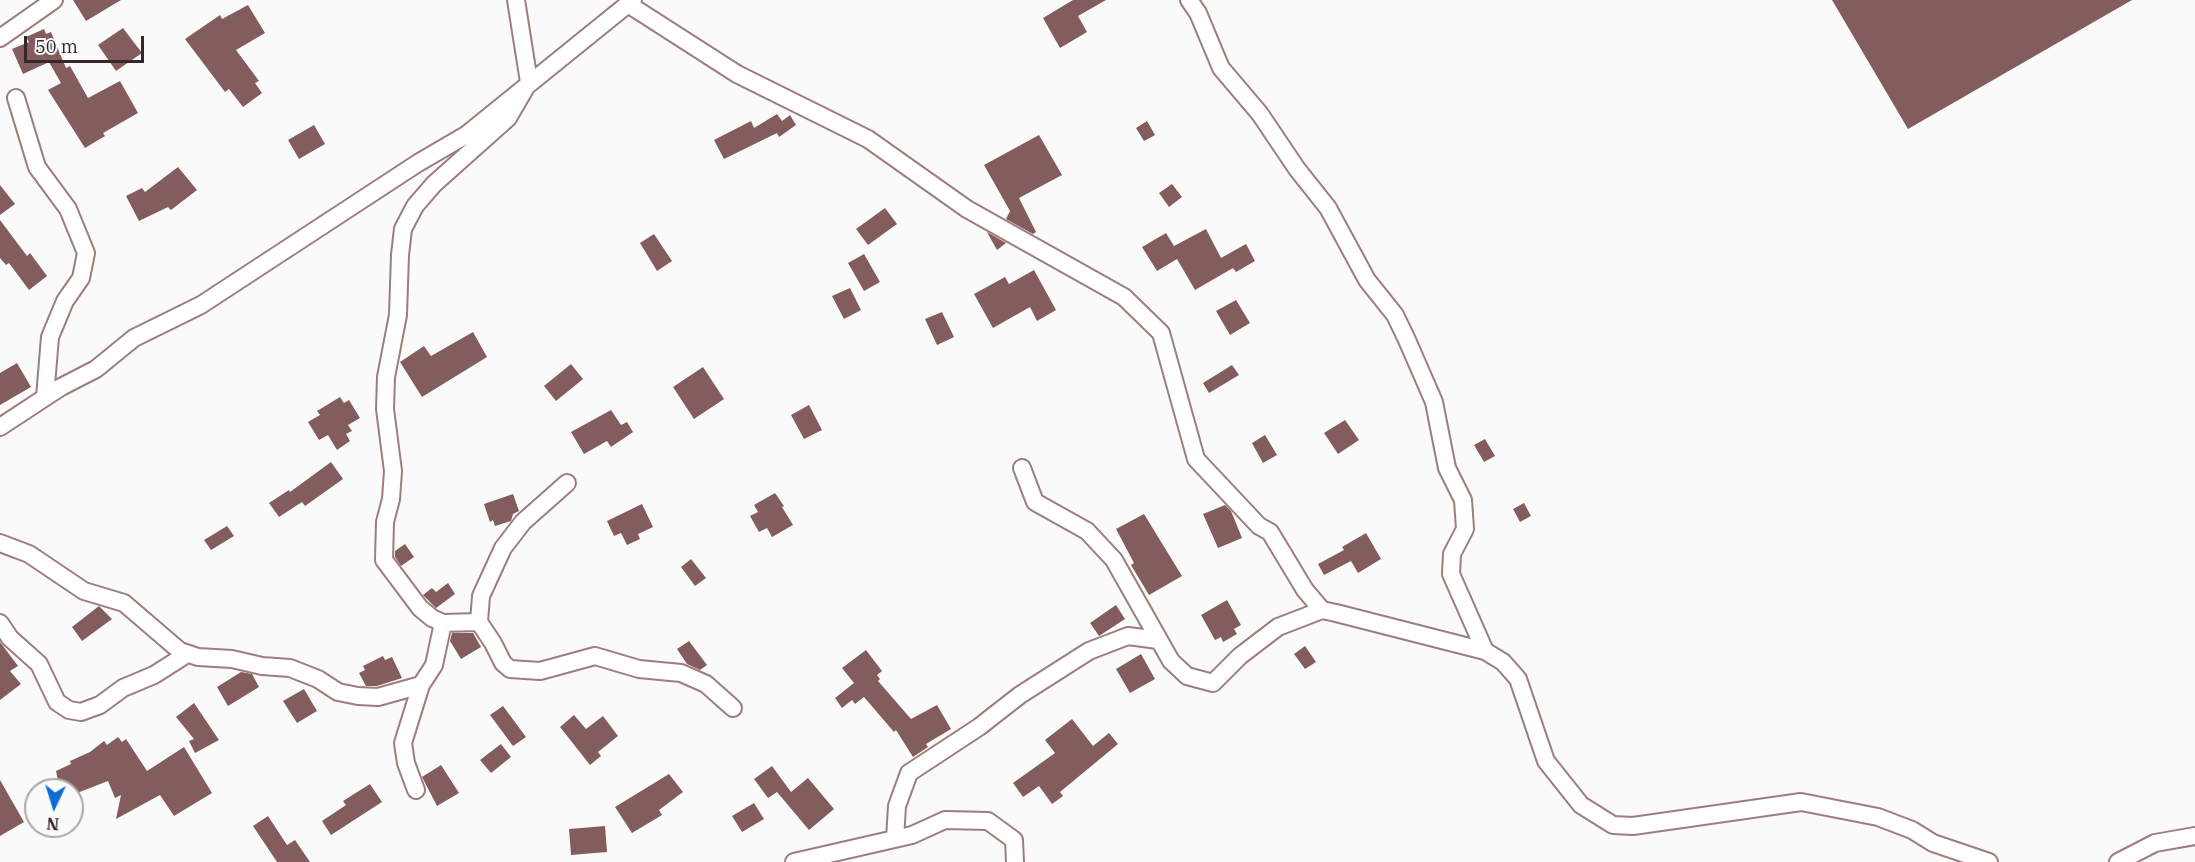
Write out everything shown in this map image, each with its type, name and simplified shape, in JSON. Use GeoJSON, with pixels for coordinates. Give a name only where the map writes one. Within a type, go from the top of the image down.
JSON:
{"type":"FeatureCollection","features":[{"type":"Feature","properties":{"kind":"street"},"geometry":{"type":"LineString","coordinates":[[0,38],[54,0]]}},
{"type":"Feature","properties":{"kind":"street"},"geometry":{"type":"LineString","coordinates":[[478,622],[443,623],[420,608],[384,560],[385,522],[391,499],[393,471],[385,409],[386,377],[398,315],[403,229],[415,206],[434,184],[508,118],[529,82],[523,27],[516,0]]}},
{"type":"Feature","properties":{"kind":"street"},"geometry":{"type":"LineString","coordinates":[[1189,0],[1202,22],[1221,68],[1260,114],[1297,169],[1328,208],[1367,280],[1395,315],[1407,340],[1434,402],[1447,468],[1462,500],[1465,530],[1452,554],[1451,574],[1485,651]]}},
{"type":"Feature","properties":{"kind":"street"},"geometry":{"type":"LineString","coordinates":[[0,427],[45,397],[96,369],[134,338],[201,305],[418,163],[465,135],[630,2],[737,74],[868,139],[967,209],[1124,297],[1161,333],[1196,459],[1259,526],[1270,532],[1305,590],[1322,610]]}},
{"type":"Feature","properties":{"kind":"street"},"geometry":{"type":"LineString","coordinates":[[15,98],[37,167],[68,209],[86,252],[81,278],[65,302],[50,337],[45,397]]}},
{"type":"Feature","properties":{"kind":"street"},"geometry":{"type":"LineString","coordinates":[[1022,468],[1035,502],[1087,531],[1114,560],[1171,661],[1187,676],[1213,683],[1240,656],[1278,627],[1322,610],[1485,651],[1503,662],[1518,679],[1546,761],[1581,805],[1613,825],[1633,826],[1801,802],[1878,817],[1912,830],[1933,843],[1989,862]]}},
{"type":"Feature","properties":{"kind":"street"},"geometry":{"type":"LineString","coordinates":[[567,483],[523,522],[503,548],[481,596],[478,622],[493,643],[503,663],[514,670],[540,671],[595,656],[639,669],[681,673],[706,684],[732,708]]}},
{"type":"Feature","properties":{"kind":"street"},"geometry":{"type":"LineString","coordinates":[[0,543],[28,554],[84,591],[124,603],[180,651],[187,654],[290,668],[318,679],[338,692],[358,696],[378,697],[421,685]]}},
{"type":"Feature","properties":{"kind":"street"},"geometry":{"type":"LineString","coordinates":[[0,623],[10,638],[39,664],[57,702],[69,710],[81,712],[100,705],[123,688],[154,675],[187,654]]}},
{"type":"Feature","properties":{"kind":"street"},"geometry":{"type":"LineString","coordinates":[[416,790],[406,763],[403,743],[421,685],[434,665],[443,623]]}},
{"type":"Feature","properties":{"kind":"street"},"geometry":{"type":"LineString","coordinates":[[895,838],[897,806],[909,773],[979,727],[1020,695],[1089,651],[1128,636],[1158,640]]}},
{"type":"Feature","properties":{"kind":"street"},"geometry":{"type":"LineString","coordinates":[[794,862],[912,835],[945,820],[988,821],[1014,840],[1015,862]]}},
{"type":"Feature","properties":{"kind":"street"},"geometry":{"type":"LineString","coordinates":[[2118,862],[2155,843],[2195,836]]}},
{"type":"Feature","properties":{"kind":"building"},"geometry":{"type":"Polygon","coordinates":[[[73,0],[121,0],[86,21],[73,0]]]}},
{"type":"Feature","properties":{"kind":"building"},"geometry":{"type":"Polygon","coordinates":[[[1073,0],[1106,0],[1078,16],[1087,32],[1060,48],[1043,18],[1073,0]]]}},
{"type":"Feature","properties":{"kind":"building"},"geometry":{"type":"Polygon","coordinates":[[[1832,0],[2132,0],[1908,129],[1832,0]]]}},
{"type":"Feature","properties":{"kind":"building"},"geometry":{"type":"Polygon","coordinates":[[[248,5],[265,33],[236,50],[259,81],[255,83],[262,93],[243,107],[229,89],[225,92],[185,39],[220,15],[222,19],[248,5]]]}},
{"type":"Feature","properties":{"kind":"building"},"geometry":{"type":"Polygon","coordinates":[[[123,28],[142,53],[116,71],[98,45],[123,28]]]}},
{"type":"Feature","properties":{"kind":"building"},"geometry":{"type":"Polygon","coordinates":[[[44,29],[46,34],[51,32],[66,68],[70,66],[88,98],[120,81],[138,113],[103,133],[105,136],[85,148],[48,90],[61,83],[49,62],[23,74],[12,49],[29,42],[26,37],[44,29]]]}},
{"type":"Feature","properties":{"kind":"building"},"geometry":{"type":"Polygon","coordinates":[[[777,114],[782,121],[790,115],[796,125],[779,137],[777,133],[724,159],[714,140],[751,121],[754,128],[777,114]]]}},
{"type":"Feature","properties":{"kind":"building"},"geometry":{"type":"Polygon","coordinates":[[[1147,121],[1155,135],[1144,141],[1136,128],[1147,121]]]}},
{"type":"Feature","properties":{"kind":"building"},"geometry":{"type":"Polygon","coordinates":[[[314,125],[325,144],[299,159],[288,140],[314,125]]]}},
{"type":"Feature","properties":{"kind":"building"},"geometry":{"type":"Polygon","coordinates":[[[1039,135],[1062,175],[1019,198],[1036,232],[1033,234],[1006,219],[1010,211],[984,165],[1039,135]]]}},
{"type":"Feature","properties":{"kind":"building"},"geometry":{"type":"Polygon","coordinates":[[[178,167],[197,190],[171,210],[168,207],[139,221],[126,196],[142,188],[145,192],[178,167]]]}},
{"type":"Feature","properties":{"kind":"building"},"geometry":{"type":"Polygon","coordinates":[[[1172,184],[1182,197],[1169,207],[1159,193],[1172,184]]]}},
{"type":"Feature","properties":{"kind":"building"},"geometry":{"type":"Polygon","coordinates":[[[0,185],[15,204],[0,215],[0,185]]]}},
{"type":"Feature","properties":{"kind":"building"},"geometry":{"type":"Polygon","coordinates":[[[885,208],[897,224],[868,245],[856,229],[885,208]]]}},
{"type":"Feature","properties":{"kind":"building"},"geometry":{"type":"Polygon","coordinates":[[[0,220],[27,256],[30,253],[47,276],[29,290],[9,263],[6,265],[0,258],[0,220]]]}},
{"type":"Feature","properties":{"kind":"building"},"geometry":{"type":"Polygon","coordinates":[[[1206,229],[1221,258],[1246,244],[1255,261],[1236,272],[1233,268],[1195,290],[1177,259],[1157,271],[1142,247],[1166,233],[1174,246],[1206,229]]]}},
{"type":"Feature","properties":{"kind":"building"},"geometry":{"type":"Polygon","coordinates":[[[987,232],[1006,243],[997,250],[987,232]]]}},
{"type":"Feature","properties":{"kind":"building"},"geometry":{"type":"Polygon","coordinates":[[[654,234],[672,261],[657,271],[640,243],[654,234]]]}},
{"type":"Feature","properties":{"kind":"building"},"geometry":{"type":"Polygon","coordinates":[[[864,254],[880,282],[864,291],[848,263],[864,254]]]}},
{"type":"Feature","properties":{"kind":"building"},"geometry":{"type":"Polygon","coordinates":[[[1034,270],[1056,310],[1037,321],[1030,307],[993,328],[974,294],[1005,277],[1009,284],[1034,270]]]}},
{"type":"Feature","properties":{"kind":"building"},"geometry":{"type":"Polygon","coordinates":[[[850,288],[861,310],[844,319],[832,296],[850,288]]]}},
{"type":"Feature","properties":{"kind":"building"},"geometry":{"type":"Polygon","coordinates":[[[1236,300],[1250,323],[1230,335],[1216,311],[1236,300]]]}},
{"type":"Feature","properties":{"kind":"building"},"geometry":{"type":"Polygon","coordinates":[[[942,312],[954,337],[937,345],[925,319],[942,312]]]}},
{"type":"Feature","properties":{"kind":"building"},"geometry":{"type":"Polygon","coordinates":[[[473,332],[487,357],[422,397],[400,362],[424,346],[431,356],[473,332]]]}},
{"type":"Feature","properties":{"kind":"building"},"geometry":{"type":"Polygon","coordinates":[[[17,363],[31,387],[0,405],[0,373],[17,363]]]}},
{"type":"Feature","properties":{"kind":"building"},"geometry":{"type":"Polygon","coordinates":[[[571,364],[583,379],[556,401],[544,386],[571,364]]]}},
{"type":"Feature","properties":{"kind":"building"},"geometry":{"type":"Polygon","coordinates":[[[1232,365],[1239,375],[1209,393],[1203,383],[1232,365]]]}},
{"type":"Feature","properties":{"kind":"building"},"geometry":{"type":"Polygon","coordinates":[[[703,367],[724,399],[694,419],[673,387],[703,367]]]}},
{"type":"Feature","properties":{"kind":"building"},"geometry":{"type":"Polygon","coordinates":[[[340,397],[344,403],[349,400],[360,418],[348,425],[352,431],[346,434],[350,441],[337,450],[328,435],[319,440],[308,422],[320,415],[317,411],[340,397]]]}},
{"type":"Feature","properties":{"kind":"building"},"geometry":{"type":"Polygon","coordinates":[[[809,405],[822,430],[804,439],[791,415],[809,405]]]}},
{"type":"Feature","properties":{"kind":"building"},"geometry":{"type":"Polygon","coordinates":[[[611,410],[621,425],[627,422],[633,432],[611,447],[607,441],[584,454],[571,432],[611,410]]]}},
{"type":"Feature","properties":{"kind":"building"},"geometry":{"type":"Polygon","coordinates":[[[1345,420],[1359,440],[1338,454],[1324,433],[1345,420]]]}},
{"type":"Feature","properties":{"kind":"building"},"geometry":{"type":"Polygon","coordinates":[[[1265,435],[1277,455],[1263,463],[1252,443],[1265,435]]]}},
{"type":"Feature","properties":{"kind":"building"},"geometry":{"type":"Polygon","coordinates":[[[1485,439],[1495,456],[1484,462],[1474,445],[1485,439]]]}},
{"type":"Feature","properties":{"kind":"building"},"geometry":{"type":"Polygon","coordinates":[[[331,462],[343,479],[305,506],[302,502],[279,517],[269,503],[289,490],[290,492],[331,462]]]}},
{"type":"Feature","properties":{"kind":"building"},"geometry":{"type":"Polygon","coordinates":[[[775,493],[793,525],[772,537],[767,528],[759,532],[750,516],[758,512],[754,505],[775,493]]]}},
{"type":"Feature","properties":{"kind":"building"},"geometry":{"type":"Polygon","coordinates":[[[513,494],[519,511],[513,514],[511,521],[495,526],[493,520],[490,522],[484,504],[513,494]]]}},
{"type":"Feature","properties":{"kind":"building"},"geometry":{"type":"Polygon","coordinates":[[[1524,503],[1531,516],[1520,522],[1513,509],[1524,503]]]}},
{"type":"Feature","properties":{"kind":"building"},"geometry":{"type":"Polygon","coordinates":[[[642,504],[653,527],[638,534],[640,539],[627,545],[621,533],[614,536],[607,521],[642,504]]]}},
{"type":"Feature","properties":{"kind":"building"},"geometry":{"type":"Polygon","coordinates":[[[1225,505],[1231,511],[1242,538],[1218,548],[1203,514],[1225,505]]]}},
{"type":"Feature","properties":{"kind":"building"},"geometry":{"type":"Polygon","coordinates":[[[1144,514],[1182,576],[1149,595],[1131,565],[1134,563],[1116,529],[1144,514]]]}},
{"type":"Feature","properties":{"kind":"building"},"geometry":{"type":"Polygon","coordinates":[[[227,526],[234,536],[211,550],[204,540],[227,526]]]}},
{"type":"Feature","properties":{"kind":"building"},"geometry":{"type":"Polygon","coordinates":[[[1366,533],[1381,559],[1358,573],[1351,561],[1324,575],[1318,564],[1344,550],[1342,547],[1366,533]]]}},
{"type":"Feature","properties":{"kind":"building"},"geometry":{"type":"Polygon","coordinates":[[[405,544],[414,557],[401,566],[395,557],[395,551],[405,544]]]}},
{"type":"Feature","properties":{"kind":"building"},"geometry":{"type":"Polygon","coordinates":[[[691,559],[706,578],[695,586],[681,567],[691,559]]]}},
{"type":"Feature","properties":{"kind":"building"},"geometry":{"type":"Polygon","coordinates":[[[448,583],[455,594],[436,608],[423,595],[432,588],[436,592],[448,583]]]}},
{"type":"Feature","properties":{"kind":"building"},"geometry":{"type":"Polygon","coordinates":[[[1227,600],[1241,625],[1234,629],[1237,634],[1223,642],[1221,637],[1215,640],[1201,615],[1227,600]]]}},
{"type":"Feature","properties":{"kind":"building"},"geometry":{"type":"Polygon","coordinates":[[[1116,605],[1125,619],[1099,636],[1090,623],[1116,605]]]}},
{"type":"Feature","properties":{"kind":"building"},"geometry":{"type":"Polygon","coordinates":[[[99,606],[112,619],[82,641],[72,627],[99,606]]]}},
{"type":"Feature","properties":{"kind":"building"},"geometry":{"type":"Polygon","coordinates":[[[452,633],[473,633],[481,647],[461,659],[450,641],[452,633]]]}},
{"type":"Feature","properties":{"kind":"building"},"geometry":{"type":"Polygon","coordinates":[[[689,641],[707,665],[700,670],[687,664],[677,649],[689,641]]]}},
{"type":"Feature","properties":{"kind":"building"},"geometry":{"type":"Polygon","coordinates":[[[0,642],[18,666],[10,671],[21,684],[0,700],[0,642]]]}},
{"type":"Feature","properties":{"kind":"building"},"geometry":{"type":"Polygon","coordinates":[[[1305,646],[1316,662],[1305,669],[1294,654],[1305,646]]]}},
{"type":"Feature","properties":{"kind":"building"},"geometry":{"type":"Polygon","coordinates":[[[866,650],[882,671],[877,675],[880,679],[878,681],[911,719],[937,705],[951,729],[926,744],[928,747],[913,757],[896,730],[894,732],[864,697],[855,704],[852,700],[842,708],[835,698],[854,683],[842,668],[866,650]]]}},
{"type":"Feature","properties":{"kind":"building"},"geometry":{"type":"Polygon","coordinates":[[[1141,654],[1155,679],[1130,693],[1116,669],[1141,654]]]}},
{"type":"Feature","properties":{"kind":"building"},"geometry":{"type":"Polygon","coordinates":[[[383,656],[385,660],[392,657],[402,678],[377,686],[366,686],[359,673],[365,670],[363,666],[383,656]]]}},
{"type":"Feature","properties":{"kind":"building"},"geometry":{"type":"Polygon","coordinates":[[[241,672],[252,674],[259,687],[228,706],[217,687],[241,672]]]}},
{"type":"Feature","properties":{"kind":"building"},"geometry":{"type":"Polygon","coordinates":[[[304,689],[317,711],[297,723],[283,701],[304,689]]]}},
{"type":"Feature","properties":{"kind":"building"},"geometry":{"type":"Polygon","coordinates":[[[194,703],[219,740],[195,753],[189,741],[194,739],[176,717],[194,703]]]}},
{"type":"Feature","properties":{"kind":"building"},"geometry":{"type":"Polygon","coordinates":[[[503,706],[526,737],[513,746],[490,715],[503,706]]]}},
{"type":"Feature","properties":{"kind":"building"},"geometry":{"type":"Polygon","coordinates":[[[574,715],[586,729],[603,716],[618,736],[598,752],[601,756],[590,765],[560,727],[574,715]]]}},
{"type":"Feature","properties":{"kind":"building"},"geometry":{"type":"Polygon","coordinates":[[[1072,719],[1093,746],[1109,733],[1118,744],[1060,792],[1063,796],[1052,804],[1039,786],[1023,797],[1013,783],[1055,753],[1045,740],[1072,719]]]}},
{"type":"Feature","properties":{"kind":"building"},"geometry":{"type":"Polygon","coordinates":[[[118,737],[122,742],[126,739],[147,771],[184,747],[212,793],[174,816],[160,795],[116,819],[121,795],[115,798],[108,781],[84,790],[84,778],[57,778],[56,771],[71,764],[70,761],[90,752],[104,741],[107,745],[118,737]]]}},
{"type":"Feature","properties":{"kind":"building"},"geometry":{"type":"Polygon","coordinates":[[[501,744],[511,757],[491,773],[480,760],[501,744]]]}},
{"type":"Feature","properties":{"kind":"building"},"geometry":{"type":"Polygon","coordinates":[[[441,765],[459,793],[437,806],[422,777],[441,765]]]}},
{"type":"Feature","properties":{"kind":"building"},"geometry":{"type":"Polygon","coordinates":[[[772,766],[791,792],[808,778],[834,809],[809,830],[777,792],[768,798],[754,779],[772,766]]]}},
{"type":"Feature","properties":{"kind":"building"},"geometry":{"type":"Polygon","coordinates":[[[669,774],[683,792],[659,810],[662,815],[632,833],[615,807],[669,774]]]}},
{"type":"Feature","properties":{"kind":"building"},"geometry":{"type":"Polygon","coordinates":[[[0,780],[24,822],[0,836],[0,780]]]}},
{"type":"Feature","properties":{"kind":"building"},"geometry":{"type":"Polygon","coordinates":[[[370,784],[382,802],[331,835],[322,821],[346,805],[343,801],[370,784]]]}},
{"type":"Feature","properties":{"kind":"building"},"geometry":{"type":"Polygon","coordinates":[[[754,803],[764,819],[742,832],[732,816],[754,803]]]}},
{"type":"Feature","properties":{"kind":"building"},"geometry":{"type":"Polygon","coordinates":[[[268,816],[287,845],[295,840],[310,862],[277,862],[253,826],[268,816]]]}},
{"type":"Feature","properties":{"kind":"building"},"geometry":{"type":"Polygon","coordinates":[[[605,826],[607,852],[571,855],[569,829],[605,826]]]}}]}
